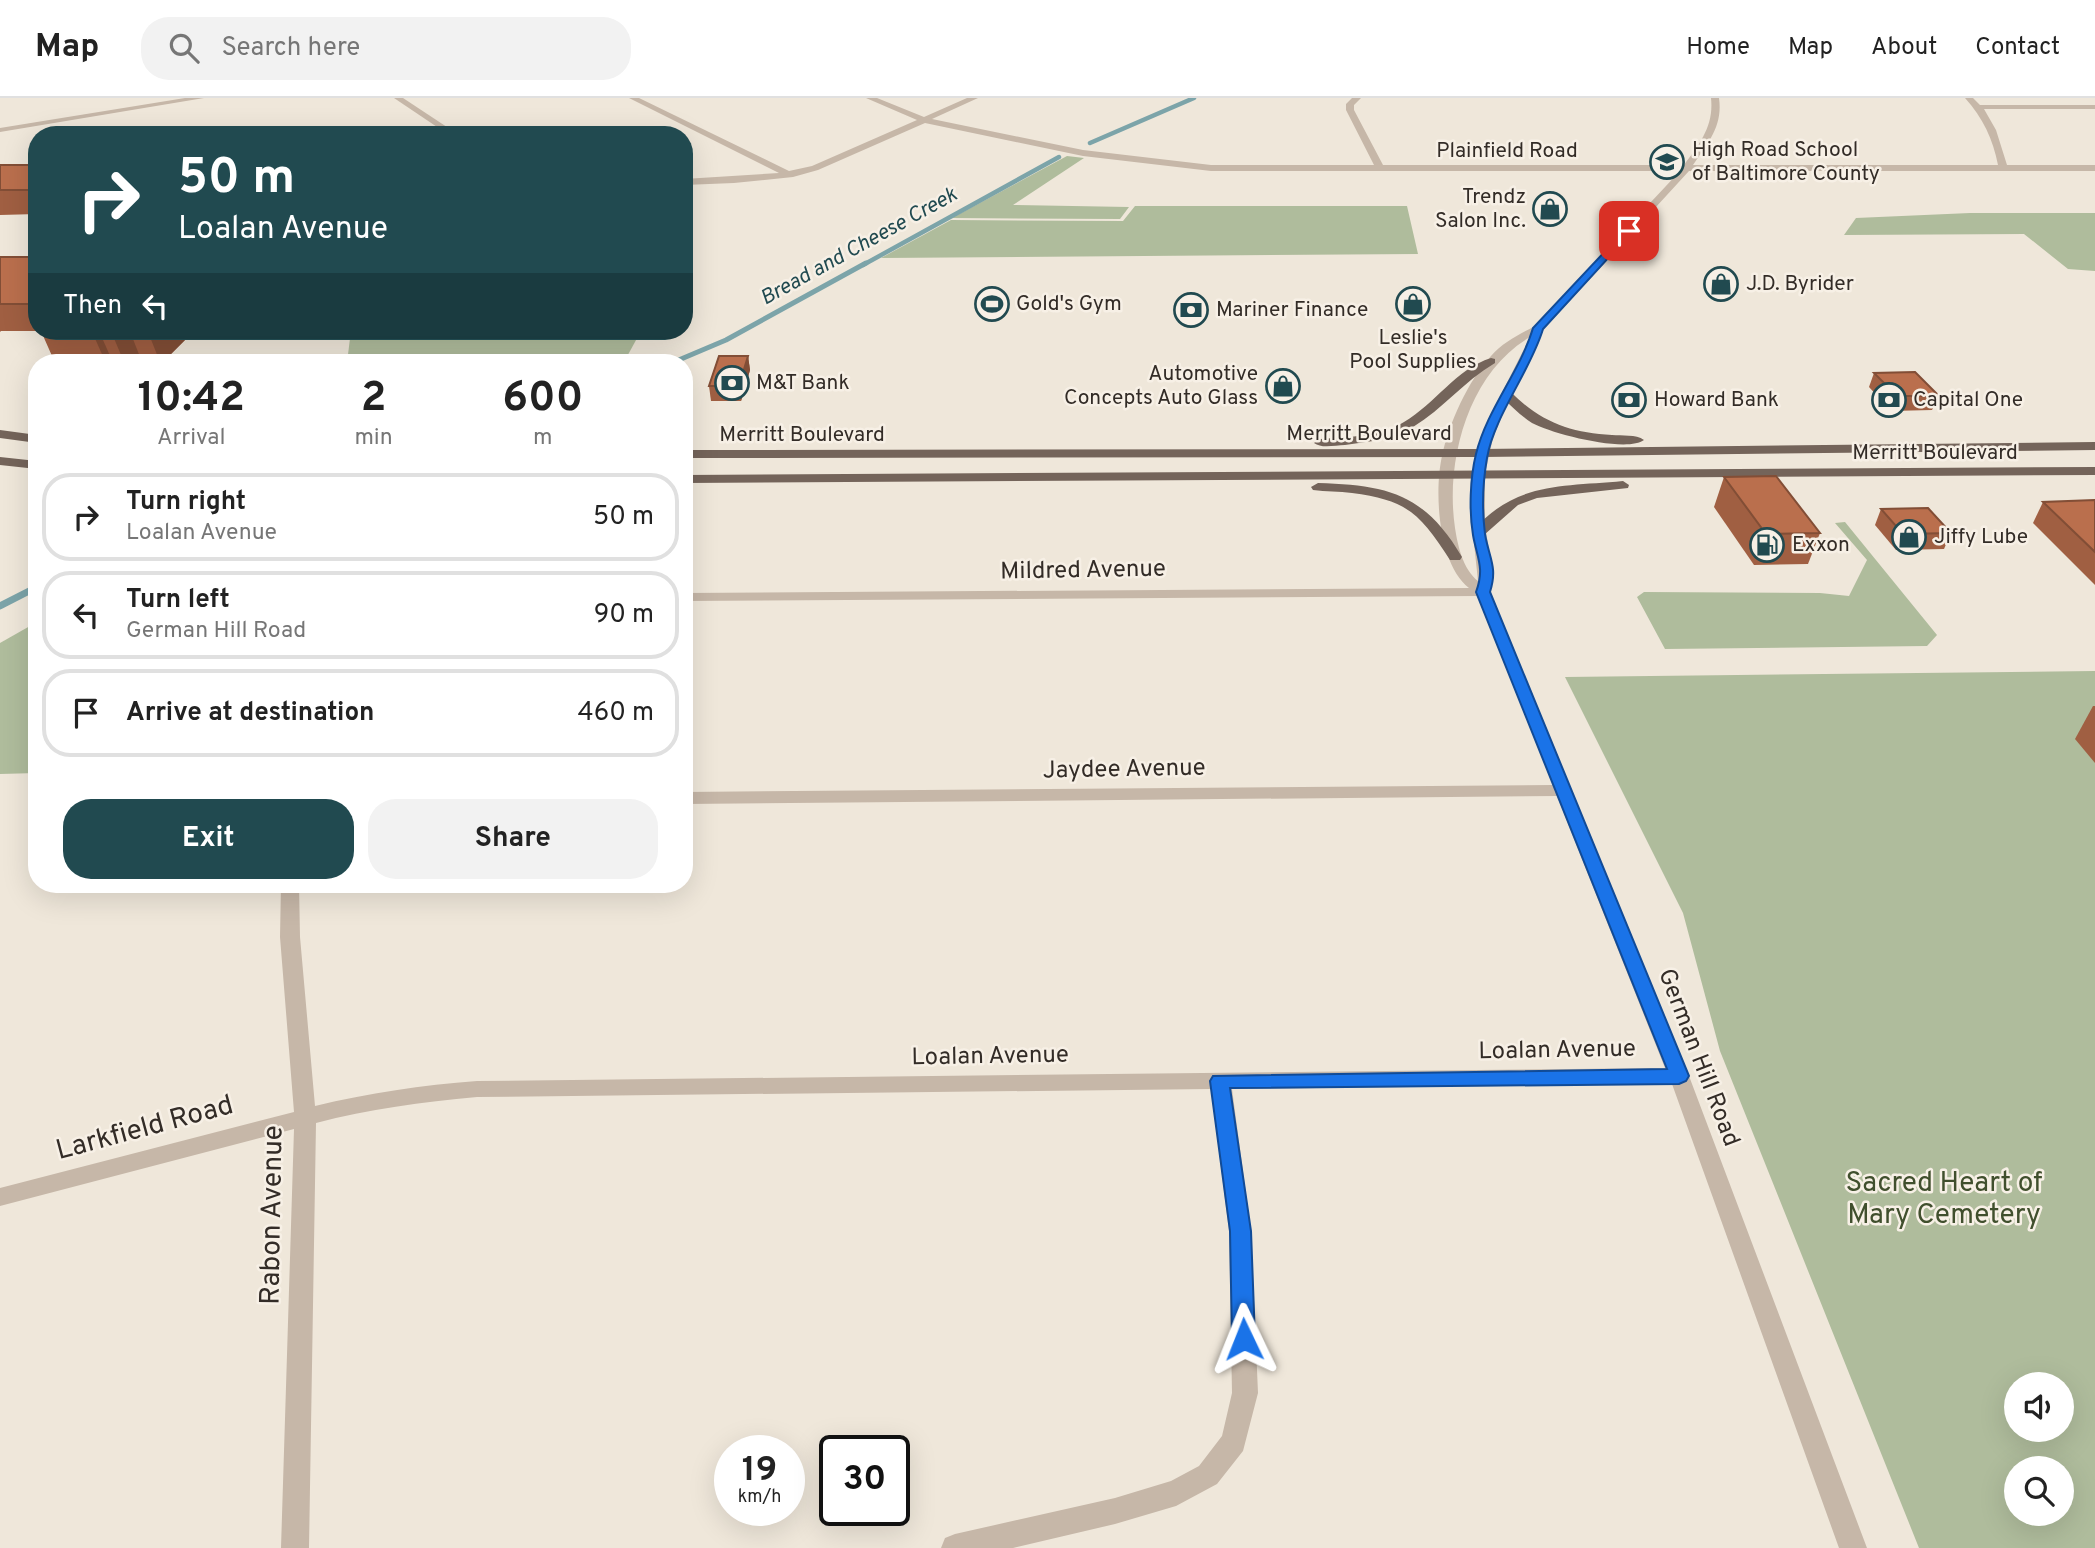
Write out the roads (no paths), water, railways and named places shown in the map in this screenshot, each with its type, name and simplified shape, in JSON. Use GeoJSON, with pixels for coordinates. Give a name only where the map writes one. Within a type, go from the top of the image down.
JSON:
{"type":"FeatureCollection","features":[{"type":"Feature","properties":{"kind":"main road"},"geometry":{"type":"LineString","coordinates":[[1255,453],[1276,445],[1365,438],[1408,425],[1469,372],[1491,361]]}},
{"type":"Feature","properties":{"kind":"main road"},"geometry":{"type":"LineString","coordinates":[[1507,395],[1535,420],[1597,437],[1623,440],[1856,441],[1863,449]]}},
{"type":"Feature","properties":{"kind":"main road"},"geometry":{"type":"LineString","coordinates":[[0,435],[28,438]]}},
{"type":"Feature","properties":{"kind":"main road","name":"Merritt Boulevard"},"geometry":{"type":"LineString","coordinates":[[693,454],[1482,453],[2095,446]]}},
{"type":"Feature","properties":{"kind":"main road"},"geometry":{"type":"LineString","coordinates":[[0,461],[28,464]]}},
{"type":"Feature","properties":{"kind":"main road","name":"Merritt Boulevard"},"geometry":{"type":"LineString","coordinates":[[693,479],[2095,471]]}},
{"type":"Feature","properties":{"kind":"main road"},"geometry":{"type":"LineString","coordinates":[[1479,532],[1513,502],[1535,494],[1765,473]]}},
{"type":"Feature","properties":{"kind":"main road"},"geometry":{"type":"LineString","coordinates":[[1133,476],[1146,487],[1332,487],[1390,497],[1431,520],[1455,557]]}},
{"type":"Feature","properties":{"kind":"street"},"geometry":{"type":"LineString","coordinates":[[0,130],[200,98]]}},
{"type":"Feature","properties":{"kind":"street"},"geometry":{"type":"LineString","coordinates":[[398,98],[441,126]]}},
{"type":"Feature","properties":{"kind":"street"},"geometry":{"type":"LineString","coordinates":[[633,98],[690,126]]}},
{"type":"Feature","properties":{"kind":"street","name":"Plainfield Road"},"geometry":{"type":"LineString","coordinates":[[870,98],[924,120],[1064,150],[1158,164],[1257,170],[2095,168]]}},
{"type":"Feature","properties":{"kind":"street"},"geometry":{"type":"LineString","coordinates":[[693,182],[748,181],[789,175],[827,164],[974,98]]}},
{"type":"Feature","properties":{"kind":"street"},"geometry":{"type":"LineString","coordinates":[[1357,98],[1350,104],[1350,110],[1380,169]]}},
{"type":"Feature","properties":{"kind":"street","name":"German Hill Road"},"geometry":{"type":"LineString","coordinates":[[1715,98],[1715,123],[1687,168],[1538,328],[1518,339],[1491,361],[1479,382],[1449,453],[1446,475],[1448,526],[1455,557],[1465,577],[1483,592],[1679,1076],[1853,1548]]}},
{"type":"Feature","properties":{"kind":"street"},"geometry":{"type":"LineString","coordinates":[[1969,98],[1979,107],[1998,148],[2003,168]]}},
{"type":"Feature","properties":{"kind":"street"},"geometry":{"type":"LineString","coordinates":[[1979,107],[2095,107]]}},
{"type":"Feature","properties":{"kind":"street"},"geometry":{"type":"LineString","coordinates":[[693,128],[789,175]]}},
{"type":"Feature","properties":{"kind":"street","name":"German Hill Road"},"geometry":{"type":"LineString","coordinates":[[1483,592],[1489,576],[1479,532],[1478,475],[1482,453],[1507,395],[1533,345],[1538,328]]}},
{"type":"Feature","properties":{"kind":"street","name":"Mildred Avenue"},"geometry":{"type":"LineString","coordinates":[[693,597],[1483,592]]}},
{"type":"Feature","properties":{"kind":"street","name":"Jaydee Avenue"},"geometry":{"type":"LineString","coordinates":[[693,799],[1564,790]]}},
{"type":"Feature","properties":{"kind":"street","name":"Rabon Avenue"},"geometry":{"type":"LineString","coordinates":[[290,893],[290,937],[305,1118],[295,1548]]}},
{"type":"Feature","properties":{"kind":"street","name":"Loalan Avenue"},"geometry":{"type":"LineString","coordinates":[[305,1118],[416,1094],[477,1089],[1679,1076]]}},
{"type":"Feature","properties":{"kind":"street"},"geometry":{"type":"LineString","coordinates":[[956,1548],[1115,1511],[1176,1493],[1208,1475],[1234,1442],[1245,1393],[1240,1231],[1220,1081]]}},
{"type":"Feature","properties":{"kind":"street","name":"Larkfield Road"},"geometry":{"type":"LineString","coordinates":[[0,1197],[305,1118]]}},
{"type":"Feature","properties":{"kind":"waterway","name":"Bread and Cheese Creek"},"geometry":{"type":"LineString","coordinates":[[1090,143],[1194,98]]}},
{"type":"Feature","properties":{"kind":"waterway","name":"Bread and Cheese Creek"},"geometry":{"type":"LineString","coordinates":[[863,265],[1059,157]]}},
{"type":"Feature","properties":{"kind":"waterway","name":"Bread and Cheese Creek"},"geometry":{"type":"LineString","coordinates":[[693,354],[726,340],[866,263]]}},
{"type":"Feature","properties":{"kind":"waterway","name":"Bread and Cheese Creek"},"geometry":{"type":"LineString","coordinates":[[0,606],[28,592]]}},
{"type":"Feature","properties":{"kind":"place","name":"High Road School of Baltimore County"},"geometry":{"type":"Point","coordinates":[1667,162]}},
{"type":"Feature","properties":{"kind":"place","name":"Trendz Salon Inc."},"geometry":{"type":"Point","coordinates":[1550,209]}},
{"type":"Feature","properties":{"kind":"place","name":"J.D. Byrider"},"geometry":{"type":"Point","coordinates":[1721,284]}},
{"type":"Feature","properties":{"kind":"place","name":"Gold's Gym"},"geometry":{"type":"Point","coordinates":[992,304]}},
{"type":"Feature","properties":{"kind":"place","name":"Leslie's Pool Supplies"},"geometry":{"type":"Point","coordinates":[1413,304]}},
{"type":"Feature","properties":{"kind":"place","name":"Mariner Finance"},"geometry":{"type":"Point","coordinates":[1191,310]}},
{"type":"Feature","properties":{"kind":"place","name":"M&T Bank"},"geometry":{"type":"Point","coordinates":[732,383]}},
{"type":"Feature","properties":{"kind":"place","name":"Automotive Concepts Auto Glass"},"geometry":{"type":"Point","coordinates":[1283,386]}},
{"type":"Feature","properties":{"kind":"place","name":"Howard Bank"},"geometry":{"type":"Point","coordinates":[1629,400]}},
{"type":"Feature","properties":{"kind":"place","name":"Capital One"},"geometry":{"type":"Point","coordinates":[1889,400]}},
{"type":"Feature","properties":{"kind":"place","name":"Jiffy Lube"},"geometry":{"type":"Point","coordinates":[1909,537]}},
{"type":"Feature","properties":{"kind":"place","name":"Exxon"},"geometry":{"type":"Point","coordinates":[1767,545]}},
{"type":"Feature","properties":{"kind":"park label","name":"Sacred Heart of Mary Cemetery"},"geometry":{"type":"Point","coordinates":[1944,1200]}}]}
